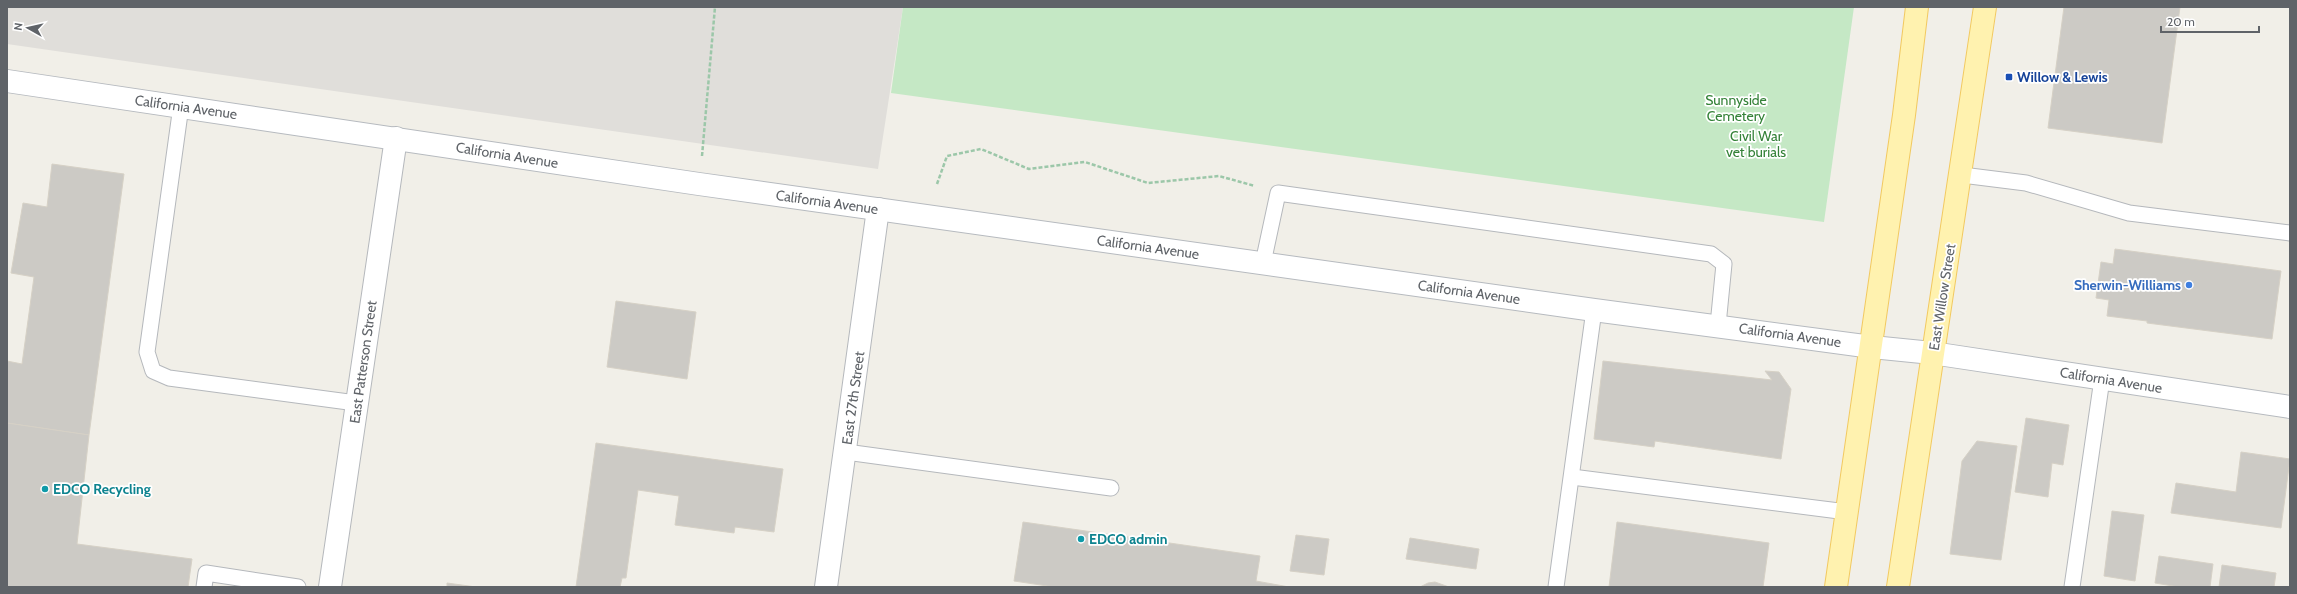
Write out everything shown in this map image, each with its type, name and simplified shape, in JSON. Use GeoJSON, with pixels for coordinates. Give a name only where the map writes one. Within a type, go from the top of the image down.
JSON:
{"type":"FeatureCollection","features":[{"type":"Feature","properties":{"kind":"main road"},"geometry":{"type":"LineString","coordinates":[[1836,587],[1872,347],[1918,7]]}},
{"type":"Feature","properties":{"kind":"main road","name":"East Willow Street"},"geometry":{"type":"LineString","coordinates":[[1898,587],[1932,353],[1962,175],[1985,7]]}},
{"type":"Feature","properties":{"kind":"street","name":"California Avenue"},"geometry":{"type":"LineString","coordinates":[[7,81],[699,184],[1594,310],[1718,325],[1872,347],[1932,353],[2290,407]]}},
{"type":"Feature","properties":{"kind":"street","name":"East Patterson Street"},"geometry":{"type":"LineString","coordinates":[[330,587],[396,138]]}},
{"type":"Feature","properties":{"kind":"street","name":"East 27th Street"},"geometry":{"type":"LineString","coordinates":[[826,587],[846,452],[878,209]]}},
{"type":"Feature","properties":{"kind":"lane"},"geometry":{"type":"LineString","coordinates":[[181,106],[147,352],[153,371],[170,378],[356,403]]}},
{"type":"Feature","properties":{"kind":"lane"},"geometry":{"type":"LineString","coordinates":[[1962,175],[2026,183],[2129,213],[2290,233]]}},
{"type":"Feature","properties":{"kind":"lane"},"geometry":{"type":"LineString","coordinates":[[1263,263],[1278,193],[1711,254],[1724,264],[1718,325]]}},
{"type":"Feature","properties":{"kind":"lane"},"geometry":{"type":"LineString","coordinates":[[1556,587],[1594,310]]}},
{"type":"Feature","properties":{"kind":"lane"},"geometry":{"type":"LineString","coordinates":[[2072,587],[2102,379]]}},
{"type":"Feature","properties":{"kind":"lane"},"geometry":{"type":"LineString","coordinates":[[846,452],[1111,488]]}},
{"type":"Feature","properties":{"kind":"lane"},"geometry":{"type":"LineString","coordinates":[[1572,477],[1847,512]]}},
{"type":"Feature","properties":{"kind":"lane"},"geometry":{"type":"LineString","coordinates":[[204,587],[206,573],[298,587]]}},
{"type":"Feature","properties":{"kind":"path"},"geometry":{"type":"LineString","coordinates":[[699,184],[715,7]]}},
{"type":"Feature","properties":{"kind":"path"},"geometry":{"type":"LineString","coordinates":[[937,184],[947,156],[981,149],[1029,169],[1085,162],[1148,183],[1219,176],[1278,193]]}},
{"type":"Feature","properties":{"kind":"shaded area"},"geometry":{"type":"Polygon","coordinates":[[[7,7],[903,7],[878,169],[7,44],[7,7]]]}},
{"type":"Feature","properties":{"kind":"green space","name":"Sunnyside Cemetery"},"geometry":{"type":"Polygon","coordinates":[[[903,7],[1854,7],[1824,222],[891,93],[903,7]]]}},
{"type":"Feature","properties":{"kind":"building"},"geometry":{"type":"Polygon","coordinates":[[[2064,7],[2180,7],[2162,143],[2048,128],[2064,7]]]}},
{"type":"Feature","properties":{"kind":"building"},"geometry":{"type":"Polygon","coordinates":[[[52,164],[124,174],[89,435],[7,423],[7,361],[22,364],[34,277],[11,273],[23,203],[47,207],[52,164]]]}},
{"type":"Feature","properties":{"kind":"building","name":"Sherwin-Williams"},"geometry":{"type":"Polygon","coordinates":[[[2115,249],[2281,271],[2272,339],[2147,323],[2147,321],[2107,316],[2109,300],[2096,298],[2101,262],[2113,264],[2115,249]]]}},
{"type":"Feature","properties":{"kind":"building"},"geometry":{"type":"Polygon","coordinates":[[[616,301],[696,312],[687,379],[607,367],[616,301]]]}},
{"type":"Feature","properties":{"kind":"building"},"geometry":{"type":"Polygon","coordinates":[[[1603,361],[1772,380],[1765,371],[1779,372],[1791,389],[1781,459],[1655,441],[1654,447],[1594,439],[1603,361]]]}},
{"type":"Feature","properties":{"kind":"building"},"geometry":{"type":"Polygon","coordinates":[[[2026,418],[2069,425],[2063,465],[2052,463],[2048,497],[2015,492],[2026,418]]]}},
{"type":"Feature","properties":{"kind":"building","name":"EDCO Recycling"},"geometry":{"type":"Polygon","coordinates":[[[7,423],[89,435],[77,544],[192,559],[188,587],[7,587],[7,423]]]}},
{"type":"Feature","properties":{"kind":"building"},"geometry":{"type":"Polygon","coordinates":[[[1977,441],[2017,446],[2001,560],[1950,554],[1962,461],[1977,441]]]}},
{"type":"Feature","properties":{"kind":"building"},"geometry":{"type":"Polygon","coordinates":[[[596,443],[783,469],[774,532],[735,527],[734,533],[675,525],[679,496],[638,490],[626,578],[622,578],[620,587],[576,587],[596,443]]]}},
{"type":"Feature","properties":{"kind":"building"},"geometry":{"type":"Polygon","coordinates":[[[2241,452],[2290,459],[2281,528],[2171,513],[2176,483],[2236,492],[2241,452]]]}},
{"type":"Feature","properties":{"kind":"building"},"geometry":{"type":"Polygon","coordinates":[[[2112,511],[2144,515],[2135,581],[2104,576],[2112,511]]]}},
{"type":"Feature","properties":{"kind":"building","name":"EDCO admin"},"geometry":{"type":"Polygon","coordinates":[[[1023,522],[1260,556],[1256,581],[1289,587],[1054,587],[1014,581],[1023,522]]]}},
{"type":"Feature","properties":{"kind":"building"},"geometry":{"type":"Polygon","coordinates":[[[1617,522],[1769,543],[1763,587],[1609,587],[1617,522]]]}},
{"type":"Feature","properties":{"kind":"building"},"geometry":{"type":"Polygon","coordinates":[[[1296,535],[1329,539],[1324,575],[1290,571],[1296,535]]]}},
{"type":"Feature","properties":{"kind":"building"},"geometry":{"type":"Polygon","coordinates":[[[1410,538],[1479,549],[1476,569],[1406,559],[1410,538]]]}},
{"type":"Feature","properties":{"kind":"building"},"geometry":{"type":"Polygon","coordinates":[[[2159,556],[2213,564],[2210,587],[2179,587],[2155,583],[2159,556]]]}},
{"type":"Feature","properties":{"kind":"building"},"geometry":{"type":"Polygon","coordinates":[[[2222,565],[2276,573],[2274,587],[2219,587],[2222,565]]]}},
{"type":"Feature","properties":{"kind":"building"},"geometry":{"type":"Polygon","coordinates":[[[1435,582],[1449,587],[1420,587],[1428,583],[1435,582]]]}},
{"type":"Feature","properties":{"kind":"building"},"geometry":{"type":"Polygon","coordinates":[[[447,583],[476,587],[447,587],[447,583]]]}},
{"type":"Feature","properties":{"kind":"place","name":"Willow & Lewis"},"geometry":{"type":"Point","coordinates":[2009,77]}},
{"type":"Feature","properties":{"kind":"place","name":"Sherwin-Williams"},"geometry":{"type":"Point","coordinates":[2189,285]}},
{"type":"Feature","properties":{"kind":"place","name":"EDCO Recycling"},"geometry":{"type":"Point","coordinates":[45,489]}},
{"type":"Feature","properties":{"kind":"place","name":"EDCO admin"},"geometry":{"type":"Point","coordinates":[1081,539]}},
{"type":"Feature","properties":{"kind":"park label","name":"Civil War vet burials"},"geometry":{"type":"Point","coordinates":[1756,144]}}]}
